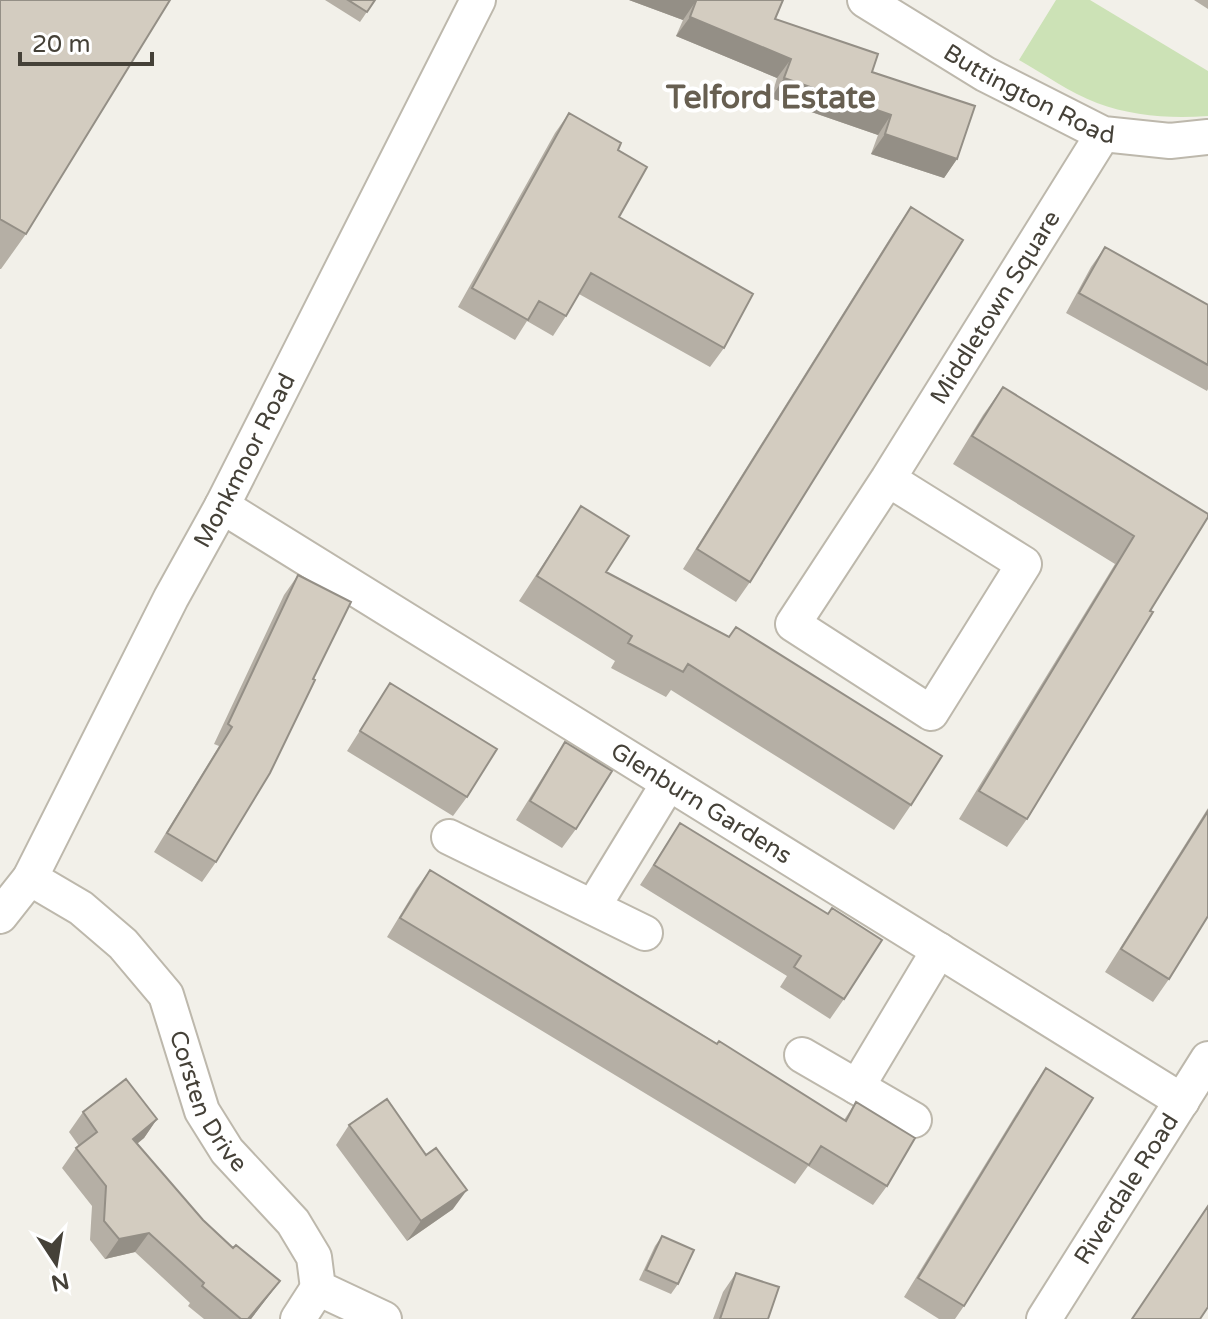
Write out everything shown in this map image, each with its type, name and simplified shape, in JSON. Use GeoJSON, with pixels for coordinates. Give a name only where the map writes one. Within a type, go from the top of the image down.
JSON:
{"type":"FeatureCollection","features":[{"type":"Feature","properties":{"kind":"street","name":"Monkmoor Road"},"geometry":{"type":"LineString","coordinates":[[0,916],[30,878],[478,0]]}},
{"type":"Feature","properties":{"kind":"street","name":"Buttington Road"},"geometry":{"type":"LineString","coordinates":[[865,0],[985,74],[1103,134],[1170,141],[1208,137]]}},
{"type":"Feature","properties":{"kind":"street","name":"Middletown Square"},"geometry":{"type":"LineString","coordinates":[[888,479],[1024,564],[931,713],[793,624],[888,479],[1103,134]]}},
{"type":"Feature","properties":{"kind":"street","name":"Glenburn Gardens"},"geometry":{"type":"LineString","coordinates":[[222,506],[1182,1101]]}},
{"type":"Feature","properties":{"kind":"street"},"geometry":{"type":"LineString","coordinates":[[593,907],[668,784]]}},
{"type":"Feature","properties":{"kind":"street"},"geometry":{"type":"LineString","coordinates":[[449,837],[645,933]]}},
{"type":"Feature","properties":{"kind":"street","name":"Corsten Drive"},"geometry":{"type":"LineString","coordinates":[[30,878],[81,908],[112,935],[166,995],[202,1111],[227,1151],[293,1222],[314,1257],[318,1288]]}},
{"type":"Feature","properties":{"kind":"street"},"geometry":{"type":"LineString","coordinates":[[857,1087],[939,950]]}},
{"type":"Feature","properties":{"kind":"street"},"geometry":{"type":"LineString","coordinates":[[802,1055],[914,1120]]}},
{"type":"Feature","properties":{"kind":"street","name":"Riverdale Road"},"geometry":{"type":"LineString","coordinates":[[1044,1319],[1208,1059]]}},
{"type":"Feature","properties":{"kind":"street"},"geometry":{"type":"LineString","coordinates":[[298,1319],[318,1288],[384,1319]]}},
{"type":"Feature","properties":{"kind":"green space"},"geometry":{"type":"Polygon","coordinates":[[[1056,0],[1090,0],[1208,71],[1208,116],[1152,116],[1110,107],[1077,94],[1019,60],[1056,0]]]}},
{"type":"Feature","properties":{"kind":"building"},"geometry":{"type":"Polygon","coordinates":[[[0,0],[170,0],[26,234],[0,219],[0,0]]]}},
{"type":"Feature","properties":{"kind":"building"},"geometry":{"type":"Polygon","coordinates":[[[348,0],[375,0],[367,12],[348,0]]]}},
{"type":"Feature","properties":{"kind":"building"},"geometry":{"type":"Polygon","coordinates":[[[695,0],[783,0],[775,19],[878,54],[872,72],[975,106],[957,159],[885,134],[891,115],[784,78],[791,59],[690,17],[695,0]]]}},
{"type":"Feature","properties":{"kind":"building"},"geometry":{"type":"Polygon","coordinates":[[[569,113],[621,143],[618,150],[647,167],[619,217],[753,294],[724,348],[591,273],[566,316],[539,301],[528,320],[472,288],[569,113]]]}},
{"type":"Feature","properties":{"kind":"building"},"geometry":{"type":"Polygon","coordinates":[[[911,207],[963,240],[750,582],[697,549],[911,207]]]}},
{"type":"Feature","properties":{"kind":"building"},"geometry":{"type":"Polygon","coordinates":[[[1105,247],[1208,305],[1208,365],[1079,293],[1105,247]]]}},
{"type":"Feature","properties":{"kind":"building"},"geometry":{"type":"Polygon","coordinates":[[[1003,387],[1208,514],[1150,611],[1153,612],[1027,819],[979,791],[1134,536],[972,436],[1003,387]]]}},
{"type":"Feature","properties":{"kind":"building"},"geometry":{"type":"Polygon","coordinates":[[[581,506],[629,536],[606,572],[729,637],[736,627],[942,756],[911,805],[688,664],[683,672],[628,643],[632,636],[537,576],[581,506]]]}},
{"type":"Feature","properties":{"kind":"building"},"geometry":{"type":"Polygon","coordinates":[[[298,575],[351,602],[270,773],[216,862],[167,833],[232,727],[228,724],[298,575]]]}},
{"type":"Feature","properties":{"kind":"building"},"geometry":{"type":"Polygon","coordinates":[[[390,683],[497,749],[467,797],[360,731],[390,683]]]}},
{"type":"Feature","properties":{"kind":"building"},"geometry":{"type":"Polygon","coordinates":[[[565,742],[612,771],[576,829],[530,801],[565,742]]]}},
{"type":"Feature","properties":{"kind":"building"},"geometry":{"type":"Polygon","coordinates":[[[1208,811],[1208,916],[1169,979],[1121,949],[1208,811]]]}},
{"type":"Feature","properties":{"kind":"building"},"geometry":{"type":"Polygon","coordinates":[[[680,823],[828,914],[832,908],[882,940],[844,999],[794,967],[801,956],[654,865],[680,823]]]}},
{"type":"Feature","properties":{"kind":"building"},"geometry":{"type":"Polygon","coordinates":[[[430,870],[717,1044],[719,1041],[846,1121],[856,1102],[915,1138],[887,1186],[821,1146],[809,1165],[400,918],[430,870]]]}},
{"type":"Feature","properties":{"kind":"building"},"geometry":{"type":"Polygon","coordinates":[[[1046,1068],[1093,1098],[964,1306],[918,1278],[1046,1068]]]}},
{"type":"Feature","properties":{"kind":"building"},"geometry":{"type":"Polygon","coordinates":[[[126,1079],[157,1119],[133,1139],[203,1220],[233,1248],[236,1245],[280,1281],[248,1319],[241,1319],[202,1286],[204,1283],[149,1233],[119,1239],[104,1221],[106,1186],[76,1148],[97,1132],[83,1112],[126,1079]]]}},
{"type":"Feature","properties":{"kind":"building"},"geometry":{"type":"Polygon","coordinates":[[[387,1099],[426,1155],[436,1148],[467,1190],[421,1221],[349,1125],[387,1099]]]}},
{"type":"Feature","properties":{"kind":"building"},"geometry":{"type":"Polygon","coordinates":[[[1208,1206],[1208,1307],[1200,1319],[1132,1319],[1208,1206]]]}},
{"type":"Feature","properties":{"kind":"building"},"geometry":{"type":"Polygon","coordinates":[[[662,1236],[694,1250],[678,1284],[646,1270],[662,1236]]]}},
{"type":"Feature","properties":{"kind":"building"},"geometry":{"type":"Polygon","coordinates":[[[736,1273],[779,1287],[768,1319],[720,1319],[736,1273]]]}},
{"type":"Feature","properties":{"kind":"district","name":"Telford Estate"},"geometry":{"type":"Point","coordinates":[771,98]}}]}
